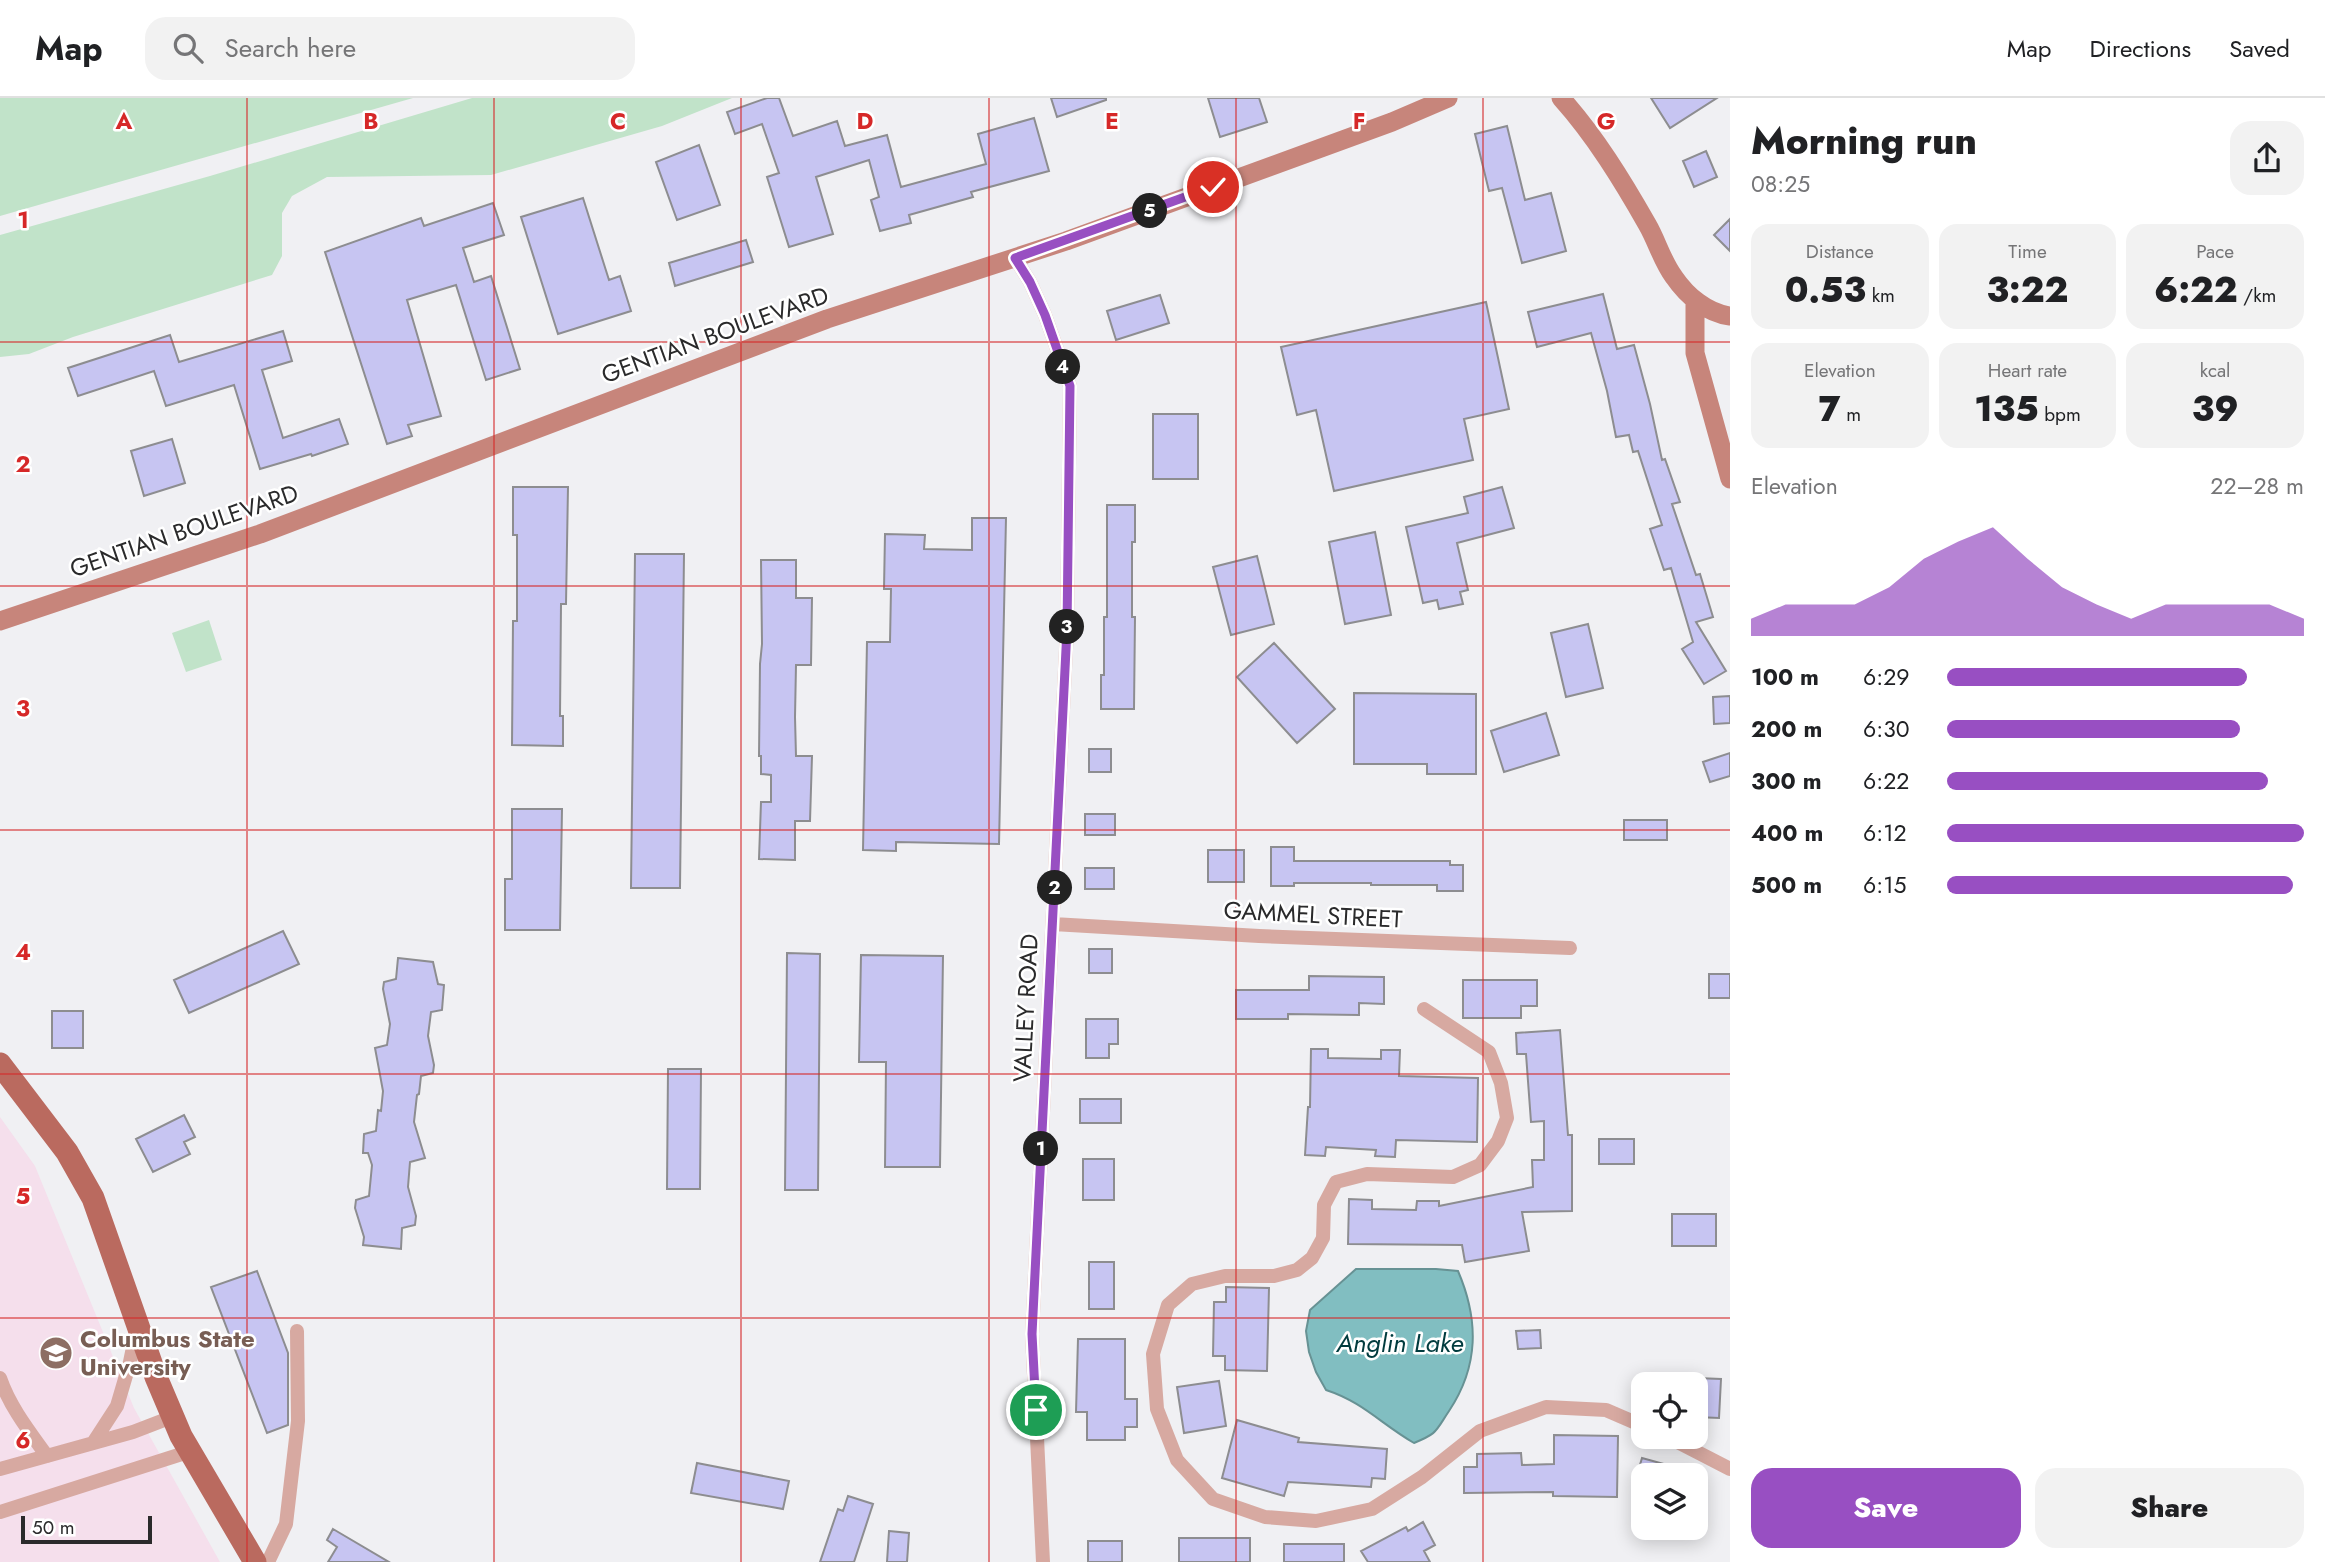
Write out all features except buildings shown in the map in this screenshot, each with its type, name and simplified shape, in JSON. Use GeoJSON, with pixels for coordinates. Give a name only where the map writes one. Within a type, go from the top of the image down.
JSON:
{"type":"FeatureCollection","features":[{"type":"Feature","properties":{"kind":"main road","name":"GENTIAN BOULEVARD"},"geometry":{"type":"LineString","coordinates":[[0,621],[260,534],[827,319],[1015,258],[1331,145],[1448,98]]}},
{"type":"Feature","properties":{"kind":"main road"},"geometry":{"type":"LineString","coordinates":[[1561,98],[1594,137],[1648,225],[1672,276],[1695,301],[1717,315],[1730,316]]}},
{"type":"Feature","properties":{"kind":"main road"},"geometry":{"type":"LineString","coordinates":[[1695,301],[1695,353],[1730,479]]}},
{"type":"Feature","properties":{"kind":"main road"},"geometry":{"type":"LineString","coordinates":[[0,1064],[66,1152],[93,1198],[172,1417],[188,1452],[255,1562]]}},
{"type":"Feature","properties":{"kind":"street","name":"VALLEY ROAD"},"geometry":{"type":"LineString","coordinates":[[1015,258],[1045,315],[1070,386],[1067,629],[1032,1334],[1043,1562]]}},
{"type":"Feature","properties":{"kind":"street","name":"GAMMEL STREET"},"geometry":{"type":"LineString","coordinates":[[1053,924],[1259,936],[1570,948]]}},
{"type":"Feature","properties":{"kind":"street"},"geometry":{"type":"LineString","coordinates":[[1424,1009],[1489,1052],[1501,1083],[1507,1118],[1498,1141],[1480,1165],[1453,1177],[1367,1174],[1336,1182],[1324,1205],[1323,1238],[1312,1258],[1297,1270],[1274,1276],[1225,1276],[1192,1284],[1168,1305],[1153,1354],[1157,1409],[1177,1460],[1213,1499],[1265,1517],[1316,1521],[1371,1509],[1422,1477],[1480,1432],[1546,1406],[1606,1410],[1631,1421]]}},
{"type":"Feature","properties":{"kind":"street"},"geometry":{"type":"LineString","coordinates":[[93,1443],[117,1406],[138,1325]]}},
{"type":"Feature","properties":{"kind":"street"},"geometry":{"type":"LineString","coordinates":[[268,1562],[286,1524],[298,1421],[297,1331]]}},
{"type":"Feature","properties":{"kind":"street"},"geometry":{"type":"LineString","coordinates":[[0,1378],[4,1391],[24,1425],[47,1456]]}},
{"type":"Feature","properties":{"kind":"street"},"geometry":{"type":"LineString","coordinates":[[0,1469],[133,1432],[172,1417]]}},
{"type":"Feature","properties":{"kind":"street"},"geometry":{"type":"LineString","coordinates":[[1691,1449],[1730,1469]]}},
{"type":"Feature","properties":{"kind":"street"},"geometry":{"type":"LineString","coordinates":[[0,1512],[188,1452]]}},
{"type":"Feature","properties":{"kind":"shaded area","name":"Columbus State University"},"geometry":{"type":"Polygon","coordinates":[[[0,1117],[35,1166],[134,1408],[220,1562],[0,1562],[0,1117]]]}},
{"type":"Feature","properties":{"kind":"green space"},"geometry":{"type":"Polygon","coordinates":[[[0,98],[413,98],[0,216],[0,98]]]}},
{"type":"Feature","properties":{"kind":"green space"},"geometry":{"type":"Polygon","coordinates":[[[472,98],[732,98],[662,126],[491,175],[327,177],[292,196],[282,213],[282,256],[272,275],[73,337],[29,354],[0,357],[0,235],[472,98]]]}},
{"type":"Feature","properties":{"kind":"green space"},"geometry":{"type":"Polygon","coordinates":[[[209,620],[222,660],[186,672],[172,633],[209,620]]]}},
{"type":"Feature","properties":{"kind":"water","name":"Anglin Lake"},"geometry":{"type":"Polygon","coordinates":[[[1356,1269],[1458,1271],[1465,1289],[1470,1307],[1473,1343],[1466,1377],[1438,1428],[1414,1443],[1361,1407],[1326,1390],[1309,1352],[1306,1331],[1310,1310],[1356,1269]]]}},
{"type":"Feature","properties":{"kind":"place","name":"Columbus State University"},"geometry":{"type":"Point","coordinates":[56,1353]}},
{"type":"Feature","properties":{"kind":"route"},"geometry":{"type":"LineString","coordinates":[[1036,1410],[1032,1334],[1067,629],[1070,386],[1045,315],[1015,258],[1213,187]]}}]}
